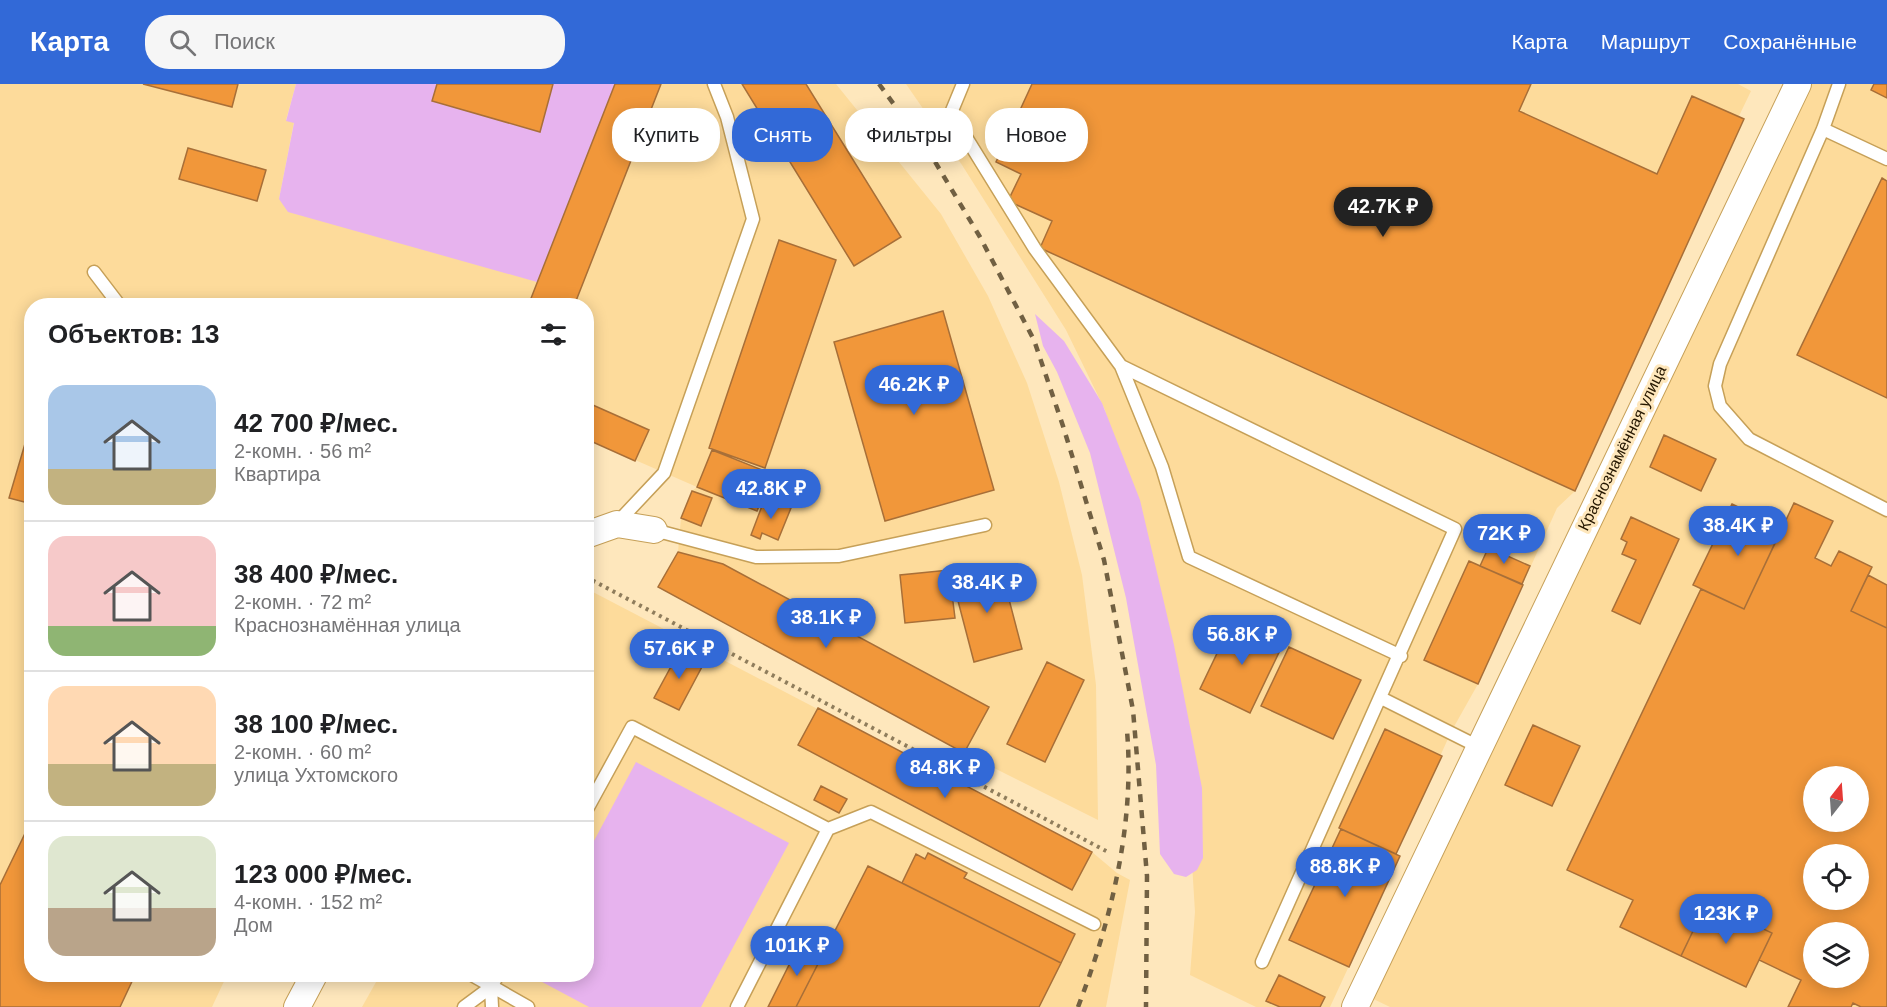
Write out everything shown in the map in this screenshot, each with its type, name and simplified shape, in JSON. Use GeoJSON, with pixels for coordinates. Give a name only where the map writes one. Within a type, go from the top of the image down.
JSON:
{"type":"FeatureCollection","features":[{"type":"Feature","properties":{"kind":"street","name":"Краснознамённая улица"},"geometry":{"type":"LineString","coordinates":[[1355,1007],[1798,84]]}},
{"type":"Feature","properties":{"kind":"street"},"geometry":{"type":"LineString","coordinates":[[594,532],[617,524],[654,531]]}},
{"type":"Feature","properties":{"kind":"street"},"geometry":{"type":"LineString","coordinates":[[297,1007],[310,982]]}},
{"type":"Feature","properties":{"kind":"lane"},"geometry":{"type":"LineString","coordinates":[[617,524],[664,473],[753,219],[727,117],[714,84]]}},
{"type":"Feature","properties":{"kind":"lane"},"geometry":{"type":"LineString","coordinates":[[963,84],[951,113],[1035,249],[1121,366],[1162,467],[1189,557],[1401,656]]}},
{"type":"Feature","properties":{"kind":"lane"},"geometry":{"type":"LineString","coordinates":[[1839,84],[1823,129],[1720,364],[1716,386],[1720,406],[1749,439],[1887,510]]}},
{"type":"Feature","properties":{"kind":"lane"},"geometry":{"type":"LineString","coordinates":[[1823,129],[1887,159]]}},
{"type":"Feature","properties":{"kind":"lane"},"geometry":{"type":"LineString","coordinates":[[94,272],[114,298]]}},
{"type":"Feature","properties":{"kind":"lane"},"geometry":{"type":"LineString","coordinates":[[1121,366],[1455,529],[1401,656],[1262,962]]}},
{"type":"Feature","properties":{"kind":"lane"},"geometry":{"type":"LineString","coordinates":[[654,531],[756,557],[838,556],[985,525]]}},
{"type":"Feature","properties":{"kind":"lane"},"geometry":{"type":"LineString","coordinates":[[1382,698],[1479,747]]}},
{"type":"Feature","properties":{"kind":"lane"},"geometry":{"type":"LineString","coordinates":[[594,796],[632,727],[828,829]]}},
{"type":"Feature","properties":{"kind":"lane"},"geometry":{"type":"LineString","coordinates":[[737,1007],[828,829],[871,812],[1094,924]]}},
{"type":"Feature","properties":{"kind":"lane"},"geometry":{"type":"LineString","coordinates":[[483,982],[528,1007]]}},
{"type":"Feature","properties":{"kind":"lane"},"geometry":{"type":"LineString","coordinates":[[464,1007],[491,987],[494,982]]}},
{"type":"Feature","properties":{"kind":"lane"},"geometry":{"type":"LineString","coordinates":[[491,987],[492,1007]]}},
{"type":"Feature","properties":{"kind":"path"},"geometry":{"type":"LineString","coordinates":[[594,581],[1108,852]]}},
{"type":"Feature","properties":{"kind":"shaded area"},"geometry":{"type":"Polygon","coordinates":[[[0,84],[296,84],[286,120],[294,122],[279,199],[537,282],[615,84],[836,84],[855,108],[845,108],[845,162],[899,162],[941,214],[988,296],[1027,383],[1059,482],[1082,575],[1096,685],[1098,820],[964,753],[658,587],[678,552],[681,518],[692,491],[697,487],[594,442],[594,298],[24,298],[24,982],[224,982],[212,1007],[0,1007],[0,84]]]}},
{"type":"Feature","properties":{"kind":"shaded area"},"geometry":{"type":"Polygon","coordinates":[[[296,84],[615,84],[537,282],[288,212],[279,199],[294,123],[286,121],[296,84]]]}},
{"type":"Feature","properties":{"kind":"shaded area"},"geometry":{"type":"Polygon","coordinates":[[[906,84],[1738,84],[1751,91],[1739,116],[1744,119],[1575,491],[1557,508],[1478,684],[1451,732],[1396,854],[1400,856],[1330,1007],[1256,1007],[1190,975],[1195,912],[1181,684],[1105,410],[1066,330],[960,162],[973,162],[973,108],[923,108],[906,84]]]}},
{"type":"Feature","properties":{"kind":"shaded area"},"geometry":{"type":"Polygon","coordinates":[[[1799,84],[1887,84],[1887,1007],[1390,1007],[1361,993],[1799,84]]]}},
{"type":"Feature","properties":{"kind":"shaded area"},"geometry":{"type":"Polygon","coordinates":[[[1035,314],[1064,341],[1102,403],[1140,500],[1174,645],[1202,788],[1203,858],[1197,870],[1186,877],[1174,874],[1160,854],[1156,765],[1126,598],[1090,453],[1057,372],[1043,346],[1035,314]]]}},
{"type":"Feature","properties":{"kind":"shaded area"},"geometry":{"type":"Polygon","coordinates":[[[594,593],[1092,852],[1117,873],[1130,880],[1106,1007],[362,1007],[376,982],[594,982],[594,593]]]}},
{"type":"Feature","properties":{"kind":"shaded area"},"geometry":{"type":"Polygon","coordinates":[[[636,762],[789,843],[701,1007],[589,1007],[542,982],[594,982],[594,841],[636,762]]]}},
{"type":"Feature","properties":{"kind":"building"},"geometry":{"type":"Polygon","coordinates":[[[143,84],[238,84],[232,107],[143,84]]]}},
{"type":"Feature","properties":{"kind":"building"},"geometry":{"type":"Polygon","coordinates":[[[437,84],[553,84],[540,132],[432,101],[437,84]]]}},
{"type":"Feature","properties":{"kind":"building"},"geometry":{"type":"Polygon","coordinates":[[[615,84],[661,84],[652,108],[612,108],[612,162],[630,162],[577,298],[531,298],[615,84]]]}},
{"type":"Feature","properties":{"kind":"building"},"geometry":{"type":"Polygon","coordinates":[[[742,84],[806,84],[821,108],[757,108],[742,84]]]}},
{"type":"Feature","properties":{"kind":"building"},"geometry":{"type":"Polygon","coordinates":[[[1032,84],[1531,84],[1519,111],[1657,174],[1692,96],[1744,119],[1575,491],[1040,248],[1052,221],[1008,201],[1021,174],[996,162],[1088,162],[1088,108],[1021,108],[1032,84]]]}},
{"type":"Feature","properties":{"kind":"building"},"geometry":{"type":"Polygon","coordinates":[[[1874,84],[1887,84],[1887,98],[1871,90],[1874,84]]]}},
{"type":"Feature","properties":{"kind":"building"},"geometry":{"type":"Polygon","coordinates":[[[833,127],[845,147],[845,162],[854,162],[901,237],[854,266],[790,162],[833,162],[833,127]]]}},
{"type":"Feature","properties":{"kind":"building"},"geometry":{"type":"Polygon","coordinates":[[[188,148],[266,170],[257,201],[179,179],[188,148]]]}},
{"type":"Feature","properties":{"kind":"building"},"geometry":{"type":"Polygon","coordinates":[[[1882,178],[1887,181],[1887,398],[1797,355],[1882,178]]]}},
{"type":"Feature","properties":{"kind":"building"},"geometry":{"type":"Polygon","coordinates":[[[779,240],[836,260],[765,468],[709,448],[779,240]]]}},
{"type":"Feature","properties":{"kind":"building"},"geometry":{"type":"Polygon","coordinates":[[[943,311],[994,490],[885,521],[834,342],[943,311]]]}},
{"type":"Feature","properties":{"kind":"building"},"geometry":{"type":"Polygon","coordinates":[[[594,406],[649,430],[635,461],[594,443],[594,406]]]}},
{"type":"Feature","properties":{"kind":"building"},"geometry":{"type":"Polygon","coordinates":[[[1664,435],[1716,459],[1701,491],[1650,467],[1664,435]]]}},
{"type":"Feature","properties":{"kind":"building"},"geometry":{"type":"Polygon","coordinates":[[[24,447],[24,502],[9,498],[24,447]]]}},
{"type":"Feature","properties":{"kind":"building"},"geometry":{"type":"Polygon","coordinates":[[[712,450],[772,474],[757,511],[697,487],[712,450]]]}},
{"type":"Feature","properties":{"kind":"building"},"geometry":{"type":"Polygon","coordinates":[[[692,491],[712,498],[701,526],[681,518],[692,491]]]}},
{"type":"Feature","properties":{"kind":"building"},"geometry":{"type":"Polygon","coordinates":[[[765,498],[791,508],[778,540],[762,533],[760,539],[751,535],[765,498]]]}},
{"type":"Feature","properties":{"kind":"building"},"geometry":{"type":"Polygon","coordinates":[[[1794,503],[1833,521],[1815,558],[1831,566],[1839,551],[1872,567],[1851,611],[1887,628],[1887,1007],[1861,1007],[1853,1003],[1851,1007],[1788,1007],[1801,980],[1759,960],[1772,933],[1707,902],[1681,956],[1620,927],[1633,900],[1567,870],[1701,589],[1744,609],[1794,503]]]}},
{"type":"Feature","properties":{"kind":"building"},"geometry":{"type":"Polygon","coordinates":[[[1732,504],[1782,528],[1744,609],[1693,585],[1732,504]]]}},
{"type":"Feature","properties":{"kind":"building"},"geometry":{"type":"Polygon","coordinates":[[[1631,517],[1679,539],[1640,624],[1612,611],[1636,560],[1622,554],[1627,542],[1621,539],[1631,517]]]}},
{"type":"Feature","properties":{"kind":"building"},"geometry":{"type":"Polygon","coordinates":[[[1490,544],[1505,551],[1503,554],[1530,566],[1522,584],[1480,566],[1490,544]]]}},
{"type":"Feature","properties":{"kind":"building"},"geometry":{"type":"Polygon","coordinates":[[[678,552],[723,564],[989,707],[964,753],[658,587],[678,552]]]}},
{"type":"Feature","properties":{"kind":"building"},"geometry":{"type":"Polygon","coordinates":[[[1469,561],[1523,585],[1478,684],[1424,660],[1469,561]]]}},
{"type":"Feature","properties":{"kind":"building"},"geometry":{"type":"Polygon","coordinates":[[[1000,565],[1022,649],[974,662],[952,578],[1000,565]]]}},
{"type":"Feature","properties":{"kind":"building"},"geometry":{"type":"Polygon","coordinates":[[[949,570],[955,618],[905,623],[900,575],[949,570]]]}},
{"type":"Feature","properties":{"kind":"building"},"geometry":{"type":"Polygon","coordinates":[[[1868,575],[1887,585],[1887,628],[1851,611],[1868,575]]]}},
{"type":"Feature","properties":{"kind":"building"},"geometry":{"type":"Polygon","coordinates":[[[1233,620],[1283,644],[1250,713],[1200,689],[1233,620]]]}},
{"type":"Feature","properties":{"kind":"building"},"geometry":{"type":"Polygon","coordinates":[[[1289,647],[1361,680],[1333,739],[1261,706],[1289,647]]]}},
{"type":"Feature","properties":{"kind":"building"},"geometry":{"type":"Polygon","coordinates":[[[680,650],[704,663],[679,710],[654,698],[680,650]]]}},
{"type":"Feature","properties":{"kind":"building"},"geometry":{"type":"Polygon","coordinates":[[[1047,662],[1084,680],[1045,762],[1007,744],[1047,662]]]}},
{"type":"Feature","properties":{"kind":"building"},"geometry":{"type":"Polygon","coordinates":[[[818,708],[1092,852],[1072,890],[798,745],[818,708]]]}},
{"type":"Feature","properties":{"kind":"building"},"geometry":{"type":"Polygon","coordinates":[[[1533,725],[1580,746],[1552,806],[1505,785],[1533,725]]]}},
{"type":"Feature","properties":{"kind":"building"},"geometry":{"type":"Polygon","coordinates":[[[1385,729],[1442,756],[1396,854],[1339,828],[1385,729]]]}},
{"type":"Feature","properties":{"kind":"building"},"geometry":{"type":"Polygon","coordinates":[[[821,786],[847,799],[839,813],[814,800],[821,786]]]}},
{"type":"Feature","properties":{"kind":"building"},"geometry":{"type":"Polygon","coordinates":[[[1341,829],[1400,856],[1349,967],[1289,940],[1341,829]]]}},
{"type":"Feature","properties":{"kind":"building"},"geometry":{"type":"Polygon","coordinates":[[[24,836],[24,982],[132,982],[120,1007],[0,1007],[0,885],[24,836]]]}},
{"type":"Feature","properties":{"kind":"building"},"geometry":{"type":"Polygon","coordinates":[[[928,853],[967,873],[964,878],[1075,934],[1061,963],[902,883],[916,854],[925,859],[928,853]]]}},
{"type":"Feature","properties":{"kind":"building"},"geometry":{"type":"Polygon","coordinates":[[[868,866],[1061,963],[1039,1007],[796,1007],[868,866]]]}},
{"type":"Feature","properties":{"kind":"building"},"geometry":{"type":"Polygon","coordinates":[[[1707,902],[1772,933],[1746,987],[1681,956],[1707,902]]]}},
{"type":"Feature","properties":{"kind":"building"},"geometry":{"type":"Polygon","coordinates":[[[801,941],[824,952],[796,1007],[768,1007],[801,941]]]}},
{"type":"Feature","properties":{"kind":"building"},"geometry":{"type":"Polygon","coordinates":[[[1279,975],[1325,997],[1320,1007],[1280,1007],[1266,1001],[1279,975]]]}},
{"type":"Feature","properties":{"kind":"railway"},"geometry":{"type":"LineString","coordinates":[[879,84],[931,155],[980,237],[1034,340],[1104,560],[1133,710],[1147,876],[1146,1007]]}},
{"type":"Feature","properties":{"kind":"railway"},"geometry":{"type":"LineString","coordinates":[[1078,1007],[1101,941],[1118,872],[1127,801],[1129,766],[1127,731]]}}]}
